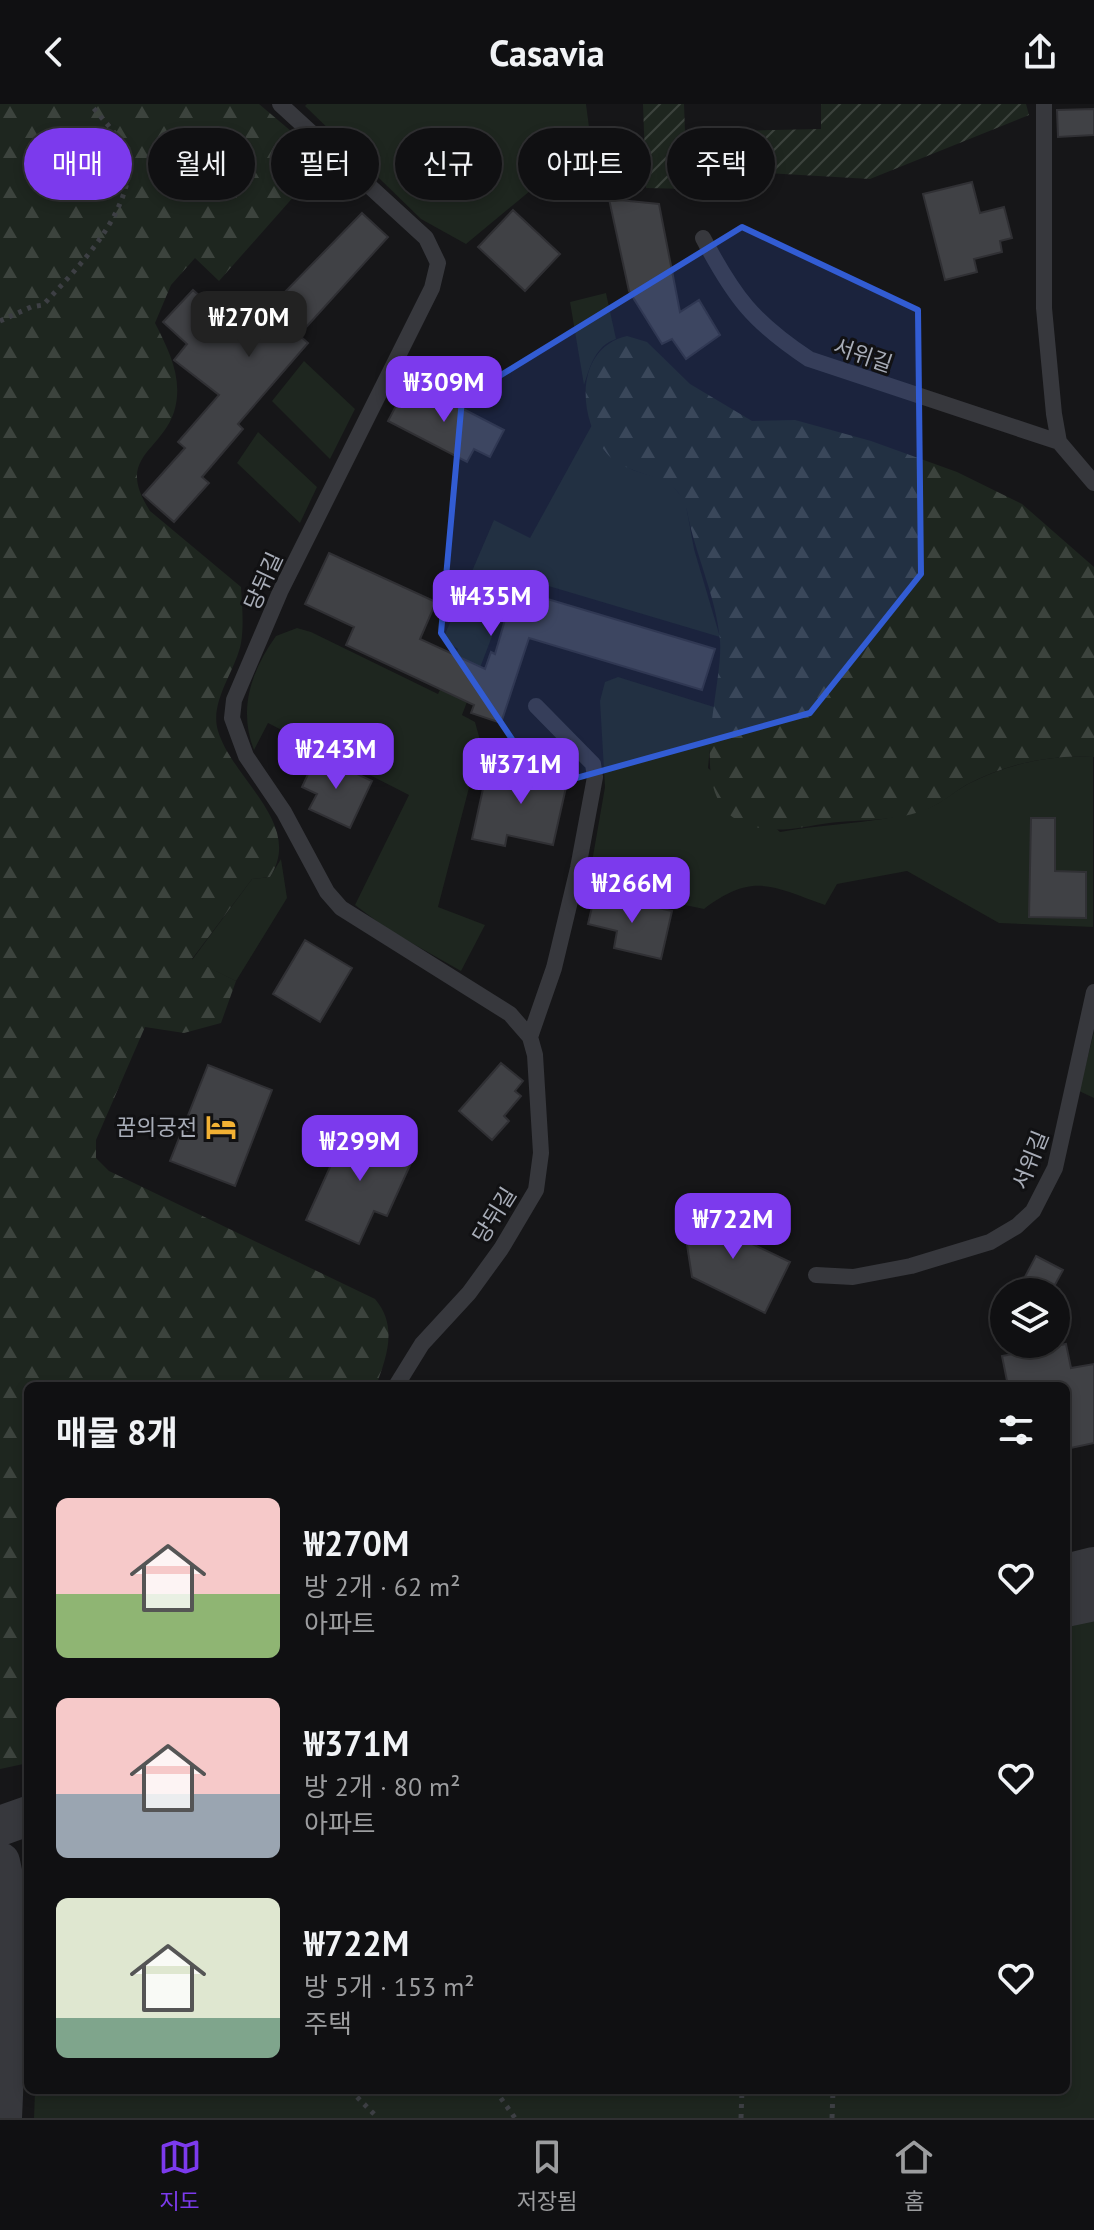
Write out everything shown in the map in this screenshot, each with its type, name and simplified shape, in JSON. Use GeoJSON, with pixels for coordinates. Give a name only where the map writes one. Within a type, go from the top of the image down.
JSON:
{"type":"FeatureCollection","features":[{"type":"Feature","properties":{"kind":"street"},"geometry":{"type":"LineString","coordinates":[[1070,1573],[1094,1567]]}},
{"type":"Feature","properties":{"kind":"street"},"geometry":{"type":"LineString","coordinates":[[1070,1606],[1094,1601]]}},
{"type":"Feature","properties":{"kind":"street"},"geometry":{"type":"LineString","coordinates":[[0,1827],[24,1818]]}},
{"type":"Feature","properties":{"kind":"street"},"geometry":{"type":"LineString","coordinates":[[0,1827],[24,1825]]}},
{"type":"Feature","properties":{"kind":"street"},"geometry":{"type":"LineString","coordinates":[[0,1862],[11,1913],[2,2118]]}},
{"type":"Feature","properties":{"kind":"lane","name":"당뒤길"},"geometry":{"type":"LineString","coordinates":[[280,104],[426,238],[438,263],[432,288],[280,592],[234,700],[232,718],[237,739],[284,812],[327,892],[341,908],[502,1009],[530,1037]]}},
{"type":"Feature","properties":{"kind":"lane"},"geometry":{"type":"LineString","coordinates":[[1044,104],[1044,308],[1059,442],[1094,483]]}},
{"type":"Feature","properties":{"kind":"lane","name":"서위길"},"geometry":{"type":"LineString","coordinates":[[703,238],[730,291],[780,340],[809,359],[1059,442]]}},
{"type":"Feature","properties":{"kind":"lane","name":"당뒤길"},"geometry":{"type":"LineString","coordinates":[[398,1382],[422,1344],[469,1293],[501,1249],[536,1190],[541,1173],[541,1105],[530,1037],[554,968],[578,868],[595,777],[593,764],[536,706]]}},
{"type":"Feature","properties":{"kind":"lane","name":"서위길"},"geometry":{"type":"LineString","coordinates":[[816,1275],[853,1277],[911,1266],[990,1242],[1017,1226],[1033,1211],[1055,1168],[1094,992]]}},
{"type":"Feature","properties":{"kind":"path"},"geometry":{"type":"LineString","coordinates":[[0,321],[43,305],[84,260],[114,215],[127,186],[130,151],[90,104]]}},
{"type":"Feature","properties":{"kind":"path"},"geometry":{"type":"LineString","coordinates":[[354,2094],[378,2118]]}},
{"type":"Feature","properties":{"kind":"path"},"geometry":{"type":"LineString","coordinates":[[498,2094],[515,2118]]}},
{"type":"Feature","properties":{"kind":"path"},"geometry":{"type":"LineString","coordinates":[[741,2118],[742,2094]]}},
{"type":"Feature","properties":{"kind":"path"},"geometry":{"type":"LineString","coordinates":[[832,2118],[833,2094]]}},
{"type":"Feature","properties":{"kind":"highlighted area"},"geometry":{"type":"Polygon","coordinates":[[[742,227],[918,310],[921,574],[810,713],[544,787],[441,633],[462,399],[742,227]]]}},
{"type":"Feature","properties":{"kind":"green space"},"geometry":{"type":"Polygon","coordinates":[[[0,104],[259,104],[287,128],[271,128],[271,200],[291,200],[219,281],[195,258],[171,285],[155,323],[174,366],[177,400],[168,426],[144,457],[137,479],[140,493],[150,511],[241,587],[241,643],[220,698],[216,720],[226,749],[272,820],[278,839],[278,858],[270,877],[252,879],[192,959],[236,981],[221,1023],[184,1033],[145,1027],[96,1140],[96,1158],[109,1171],[375,1299],[386,1320],[387,1352],[377,1382],[24,1382],[24,1764],[0,1769],[0,104]]]}},
{"type":"Feature","properties":{"kind":"green space"},"geometry":{"type":"Polygon","coordinates":[[[586,104],[589,128],[518,128],[519,200],[466,244],[421,219],[401,200],[502,200],[502,128],[395,128],[395,194],[379,178],[379,128],[328,128],[305,106],[586,104]]]}},
{"type":"Feature","properties":{"kind":"green space"},"geometry":{"type":"Polygon","coordinates":[[[643,104],[684,104],[685,128],[667,128],[667,188],[651,188],[651,128],[644,128],[643,104]]]}},
{"type":"Feature","properties":{"kind":"green space"},"geometry":{"type":"Polygon","coordinates":[[[821,104],[1026,104],[1029,115],[870,179],[775,174],[775,130],[821,129],[821,104]]]}},
{"type":"Feature","properties":{"kind":"green space"},"geometry":{"type":"Polygon","coordinates":[[[606,293],[616,339],[598,352],[584,385],[570,302],[606,293]]]}},
{"type":"Feature","properties":{"kind":"green space"},"geometry":{"type":"Polygon","coordinates":[[[627,336],[647,342],[690,384],[752,421],[795,420],[871,441],[957,472],[1022,504],[1094,567],[1094,757],[1061,757],[1012,766],[966,785],[930,808],[893,818],[777,830],[746,824],[726,812],[715,792],[710,769],[710,742],[720,661],[718,624],[687,511],[682,497],[663,481],[614,460],[595,435],[589,418],[586,384],[590,368],[598,354],[610,343],[627,336]]]}},
{"type":"Feature","properties":{"kind":"green space"},"geometry":{"type":"Polygon","coordinates":[[[304,361],[355,409],[330,459],[272,401],[304,361]]]}},
{"type":"Feature","properties":{"kind":"green space"},"geometry":{"type":"Polygon","coordinates":[[[592,425],[605,452],[633,470],[668,481],[685,500],[694,549],[720,637],[515,576],[462,715],[475,722],[483,751],[478,753],[438,907],[485,925],[461,971],[387,929],[355,905],[409,795],[268,723],[254,750],[247,720],[250,691],[260,663],[276,636],[297,628],[438,694],[458,649],[443,639],[494,520],[530,538],[592,425]]]}},
{"type":"Feature","properties":{"kind":"green space"},"geometry":{"type":"Polygon","coordinates":[[[258,432],[317,487],[300,523],[237,463],[258,432]]]}},
{"type":"Feature","properties":{"kind":"green space"},"geometry":{"type":"Polygon","coordinates":[[[618,677],[714,707],[708,768],[780,832],[908,814],[932,807],[968,784],[1014,766],[1061,757],[1093,757],[1093,927],[999,923],[907,871],[837,884],[825,905],[776,888],[750,886],[721,897],[704,909],[588,885],[605,787],[600,701],[605,682],[618,677]]]}},
{"type":"Feature","properties":{"kind":"green space"},"geometry":{"type":"Polygon","coordinates":[[[281,859],[287,898],[236,981],[192,960],[252,879],[270,877],[281,859]]]}},
{"type":"Feature","properties":{"kind":"green space"},"geometry":{"type":"Polygon","coordinates":[[[1094,1032],[1094,1098],[1079,1091],[1094,1032]]]}},
{"type":"Feature","properties":{"kind":"green space"},"geometry":{"type":"Polygon","coordinates":[[[1094,1616],[1094,2118],[34,2118],[35,2094],[1070,2094],[1070,1621],[1094,1616]]]}},
{"type":"Feature","properties":{"kind":"building"},"geometry":{"type":"Polygon","coordinates":[[[1094,109],[1094,135],[1058,137],[1057,110],[1094,109]]]}},
{"type":"Feature","properties":{"kind":"building"},"geometry":{"type":"Polygon","coordinates":[[[972,182],[980,213],[1004,207],[1012,238],[1000,241],[1002,252],[974,259],[977,272],[945,280],[923,194],[972,182]]]}},
{"type":"Feature","properties":{"kind":"building"},"geometry":{"type":"Polygon","coordinates":[[[609,200],[659,204],[680,312],[699,300],[720,335],[686,359],[672,339],[662,344],[629,291],[609,200]]]}},
{"type":"Feature","properties":{"kind":"building"},"geometry":{"type":"Polygon","coordinates":[[[513,210],[560,254],[525,291],[478,247],[513,210]]]}},
{"type":"Feature","properties":{"kind":"building"},"geometry":{"type":"Polygon","coordinates":[[[362,213],[388,237],[299,335],[308,343],[238,424],[243,429],[202,477],[209,483],[174,522],[143,495],[185,448],[178,442],[219,395],[174,360],[187,344],[163,322],[193,290],[243,335],[362,213]]]}},
{"type":"Feature","properties":{"kind":"building"},"geometry":{"type":"Polygon","coordinates":[[[409,381],[504,430],[490,457],[474,449],[467,462],[388,421],[409,381]]]}},
{"type":"Feature","properties":{"kind":"building"},"geometry":{"type":"Polygon","coordinates":[[[329,553],[436,602],[420,639],[485,669],[491,652],[495,654],[514,589],[715,649],[702,690],[529,638],[501,723],[471,713],[474,705],[346,645],[354,627],[305,604],[329,553]]]}},
{"type":"Feature","properties":{"kind":"building"},"geometry":{"type":"Polygon","coordinates":[[[317,755],[372,781],[350,828],[309,809],[317,794],[302,787],[317,755]]]}},
{"type":"Feature","properties":{"kind":"building"},"geometry":{"type":"Polygon","coordinates":[[[518,762],[569,774],[553,845],[507,835],[505,846],[472,839],[486,775],[514,781],[518,762]]]}},
{"type":"Feature","properties":{"kind":"building"},"geometry":{"type":"Polygon","coordinates":[[[1031,818],[1055,818],[1055,871],[1086,872],[1086,918],[1029,917],[1031,818]]]}},
{"type":"Feature","properties":{"kind":"building"},"geometry":{"type":"Polygon","coordinates":[[[595,894],[672,911],[661,959],[614,948],[617,931],[588,924],[595,894]]]}},
{"type":"Feature","properties":{"kind":"building"},"geometry":{"type":"Polygon","coordinates":[[[305,940],[352,968],[320,1022],[273,994],[305,940]]]}},
{"type":"Feature","properties":{"kind":"building"},"geometry":{"type":"Polygon","coordinates":[[[501,1063],[523,1081],[515,1091],[521,1096],[504,1116],[509,1121],[492,1140],[459,1111],[501,1063]]]}},
{"type":"Feature","properties":{"kind":"building"},"geometry":{"type":"Polygon","coordinates":[[[208,1065],[272,1090],[235,1186],[170,1161],[208,1065]]]}},
{"type":"Feature","properties":{"kind":"building"},"geometry":{"type":"Polygon","coordinates":[[[350,1123],[416,1152],[387,1216],[374,1211],[359,1244],[306,1220],[350,1123]]]}},
{"type":"Feature","properties":{"kind":"building"},"geometry":{"type":"Polygon","coordinates":[[[709,1201],[737,1215],[729,1233],[790,1262],[765,1313],[692,1277],[687,1245],[709,1201]]]}},
{"type":"Feature","properties":{"kind":"building"},"geometry":{"type":"Polygon","coordinates":[[[1036,1256],[1063,1270],[1059,1278],[1024,1278],[1036,1256]]]}},
{"type":"Feature","properties":{"kind":"building"},"geometry":{"type":"Polygon","coordinates":[[[1002,1358],[1069,1358],[1071,1368],[1094,1364],[1094,1443],[1070,1448],[1070,1382],[1007,1382],[1002,1358]]]}},
{"type":"Feature","properties":{"kind":"place","name":"꿈의궁전"},"geometry":{"type":"Point","coordinates":[221,1127]}}]}
